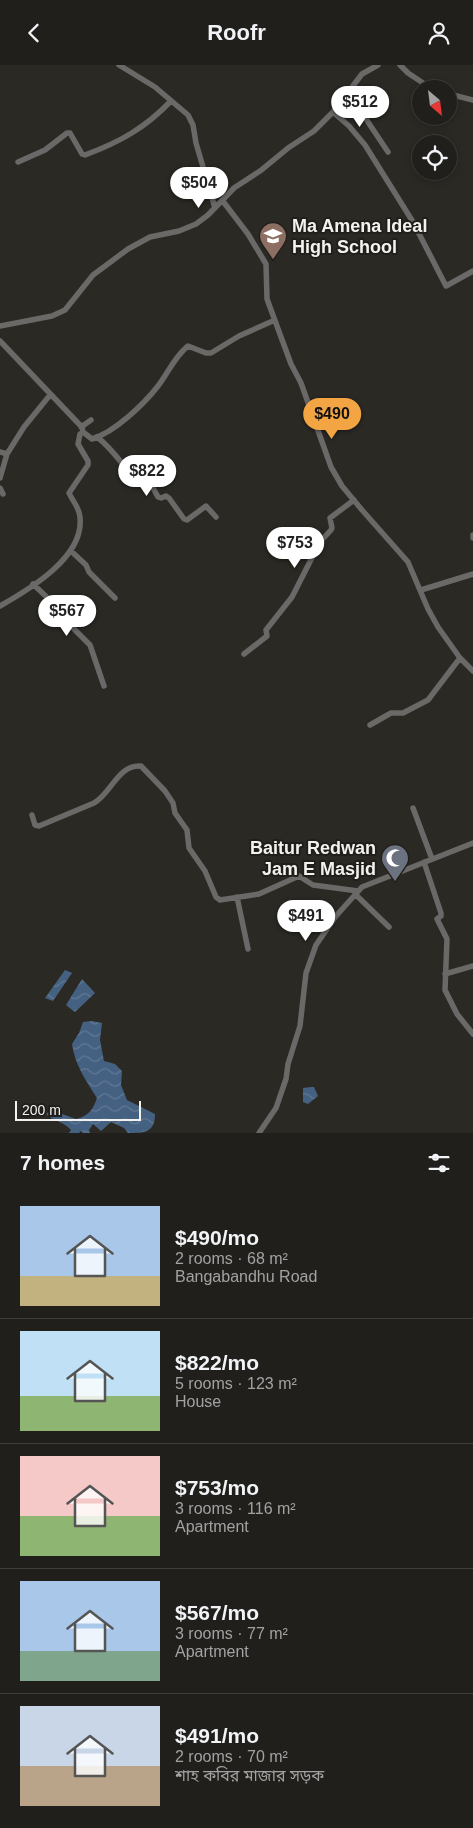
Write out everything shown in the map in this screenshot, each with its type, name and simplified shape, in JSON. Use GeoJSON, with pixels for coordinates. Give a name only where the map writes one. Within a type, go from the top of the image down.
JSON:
{"type":"FeatureCollection","features":[{"type":"Feature","properties":{"kind":"street"},"geometry":{"type":"LineString","coordinates":[[119,65],[156,87],[188,115],[194,125],[196,143],[215,208]]}},
{"type":"Feature","properties":{"kind":"street"},"geometry":{"type":"LineString","coordinates":[[0,326],[52,315],[65,310],[93,275],[128,249],[150,237],[179,231],[196,224],[234,188],[314,131],[362,74],[378,65]]}},
{"type":"Feature","properties":{"kind":"street"},"geometry":{"type":"LineString","coordinates":[[400,65],[418,80]]}},
{"type":"Feature","properties":{"kind":"street"},"geometry":{"type":"LineString","coordinates":[[458,96],[473,100]]}},
{"type":"Feature","properties":{"kind":"street"},"geometry":{"type":"LineString","coordinates":[[343,97],[366,119],[388,152]]}},
{"type":"Feature","properties":{"kind":"street"},"geometry":{"type":"LineString","coordinates":[[18,162],[45,150],[67,133],[70,133],[73,137],[82,154],[85,155],[105,148],[136,131],[172,101]]}},
{"type":"Feature","properties":{"kind":"street"},"geometry":{"type":"LineString","coordinates":[[332,111],[349,126],[365,145],[413,222],[446,286],[473,271]]}},
{"type":"Feature","properties":{"kind":"street"},"geometry":{"type":"LineString","coordinates":[[222,200],[248,234],[266,265],[268,299],[331,467],[342,486],[408,562],[428,609],[438,627],[460,658],[473,671]]}},
{"type":"Feature","properties":{"kind":"street"},"geometry":{"type":"LineString","coordinates":[[0,341],[92,439],[121,421],[142,404],[158,387],[182,350],[188,346],[211,353],[239,336],[275,320]]}},
{"type":"Feature","properties":{"kind":"street"},"geometry":{"type":"LineString","coordinates":[[0,478],[7,454],[24,427],[50,395]]}},
{"type":"Feature","properties":{"kind":"street"},"geometry":{"type":"LineString","coordinates":[[0,606],[46,576],[71,551],[81,520],[79,511],[70,493],[88,465],[88,461],[78,444],[82,429],[90,420]]}},
{"type":"Feature","properties":{"kind":"street"},"geometry":{"type":"LineString","coordinates":[[98,437],[110,447],[121,464],[136,480],[146,477],[158,497],[166,496],[184,519],[188,520],[206,507],[216,517]]}},
{"type":"Feature","properties":{"kind":"street"},"geometry":{"type":"LineString","coordinates":[[0,452],[7,454]]}},
{"type":"Feature","properties":{"kind":"street"},"geometry":{"type":"LineString","coordinates":[[0,488],[3,494]]}},
{"type":"Feature","properties":{"kind":"street"},"geometry":{"type":"LineString","coordinates":[[244,655],[267,635],[266,630],[292,597],[320,542],[332,528],[330,518],[354,500]]}},
{"type":"Feature","properties":{"kind":"street"},"geometry":{"type":"LineString","coordinates":[[71,551],[115,598]]}},
{"type":"Feature","properties":{"kind":"street"},"geometry":{"type":"LineString","coordinates":[[421,590],[473,574]]}},
{"type":"Feature","properties":{"kind":"street"},"geometry":{"type":"LineString","coordinates":[[33,584],[55,605],[73,628],[90,645],[104,686]]}},
{"type":"Feature","properties":{"kind":"street"},"geometry":{"type":"LineString","coordinates":[[370,725],[391,713],[403,713],[428,700],[460,658]]}},
{"type":"Feature","properties":{"kind":"street"},"geometry":{"type":"LineString","coordinates":[[32,815],[35,825],[39,826],[94,803],[100,800],[121,774],[135,765],[141,766],[165,791],[173,803],[175,813],[187,830],[189,848],[205,871],[216,897],[220,900],[259,893],[299,876],[313,885],[356,893],[389,927]]}},
{"type":"Feature","properties":{"kind":"street"},"geometry":{"type":"LineString","coordinates":[[413,808],[432,859]]}},
{"type":"Feature","properties":{"kind":"street"},"geometry":{"type":"LineString","coordinates":[[259,1133],[276,1108],[286,1079],[288,1064],[300,1026],[306,973],[316,945],[336,916],[356,893],[368,885],[473,843]]}},
{"type":"Feature","properties":{"kind":"street"},"geometry":{"type":"LineString","coordinates":[[424,862],[441,913],[441,916],[437,919],[447,936],[445,990],[457,1014],[473,1034]]}},
{"type":"Feature","properties":{"kind":"street"},"geometry":{"type":"LineString","coordinates":[[237,897],[248,949]]}},
{"type":"Feature","properties":{"kind":"street"},"geometry":{"type":"LineString","coordinates":[[445,973],[473,966]]}},
{"type":"Feature","properties":{"kind":"water"},"geometry":{"type":"Polygon","coordinates":[[[65,970],[72,973],[53,1001],[45,998],[65,970]]]}},
{"type":"Feature","properties":{"kind":"water"},"geometry":{"type":"Polygon","coordinates":[[[82,979],[95,993],[75,1012],[66,1005],[82,979]]]}},
{"type":"Feature","properties":{"kind":"water"},"geometry":{"type":"Polygon","coordinates":[[[83,1022],[102,1023],[100,1040],[104,1061],[115,1064],[122,1071],[121,1085],[127,1100],[155,1114],[153,1125],[148,1131],[128,1133],[124,1128],[111,1122],[101,1131],[93,1124],[89,1130],[90,1133],[83,1133],[81,1131],[79,1133],[69,1133],[71,1130],[68,1127],[46,1114],[51,1110],[76,1119],[90,1112],[94,1106],[97,1098],[78,1066],[72,1044],[83,1022]]]}},
{"type":"Feature","properties":{"kind":"water"},"geometry":{"type":"Polygon","coordinates":[[[314,1087],[318,1096],[308,1104],[303,1102],[303,1088],[314,1087]]]}},
{"type":"Feature","properties":{"kind":"place","name":"Ma Amena Ideal High School"},"geometry":{"type":"Point","coordinates":[273,260]}},
{"type":"Feature","properties":{"kind":"place","name":"Baitur Redwan Jam E Masjid"},"geometry":{"type":"Point","coordinates":[395,882]}}]}
